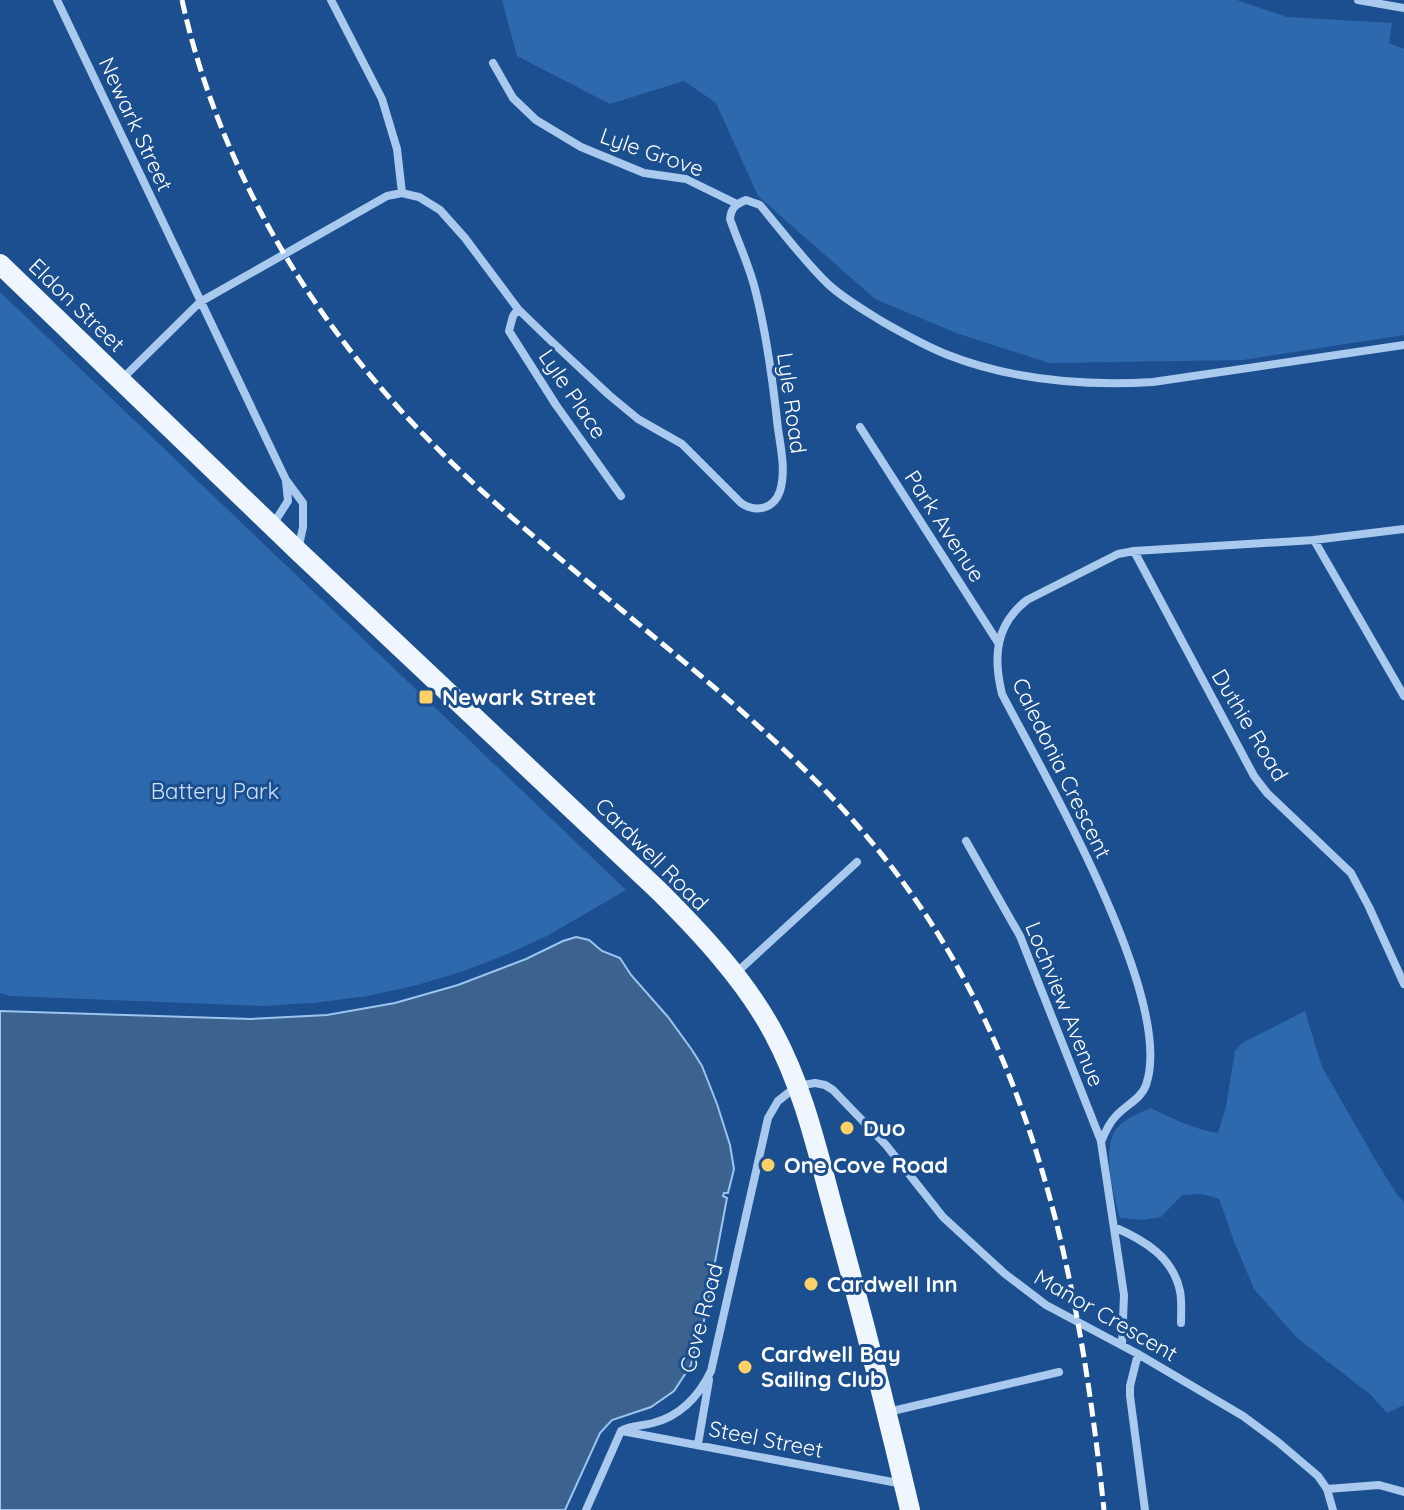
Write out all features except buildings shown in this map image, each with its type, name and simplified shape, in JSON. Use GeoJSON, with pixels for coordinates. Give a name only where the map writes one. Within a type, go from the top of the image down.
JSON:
{"type":"FeatureCollection","features":[{"type":"Feature","properties":{"kind":"main road","name":"Eldon Street"},"geometry":{"type":"LineString","coordinates":[[0,264],[121,380]]}},
{"type":"Feature","properties":{"kind":"main road","name":"Cardwell Road"},"geometry":{"type":"LineString","coordinates":[[121,380],[686,918],[752,999],[787,1058],[813,1134],[910,1510]]}},
{"type":"Feature","properties":{"kind":"street","name":"Newark Street"},"geometry":{"type":"LineString","coordinates":[[57,0],[286,480],[303,503],[303,527],[298,551]]}},
{"type":"Feature","properties":{"kind":"street"},"geometry":{"type":"LineString","coordinates":[[121,380],[200,302],[387,196],[402,193],[397,149],[382,99],[331,0]]}},
{"type":"Feature","properties":{"kind":"street"},"geometry":{"type":"LineString","coordinates":[[1358,0],[1404,8]]}},
{"type":"Feature","properties":{"kind":"street","name":"Lyle Grove"},"geometry":{"type":"LineString","coordinates":[[493,63],[513,98],[536,120],[581,147],[644,173],[686,179],[737,204]]}},
{"type":"Feature","properties":{"kind":"street","name":"Lyle Road"},"geometry":{"type":"LineString","coordinates":[[402,193],[419,197],[440,210],[518,309],[609,395],[638,419],[682,444],[741,503],[760,510],[776,500],[783,465],[771,366],[755,287],[730,219],[737,204]]}},
{"type":"Feature","properties":{"kind":"street"},"geometry":{"type":"LineString","coordinates":[[737,204],[746,200],[760,205],[827,283],[857,306],[926,346],[1009,372],[1087,383],[1141,383],[1404,345]]}},
{"type":"Feature","properties":{"kind":"street","name":"Lyle Place"},"geometry":{"type":"LineString","coordinates":[[518,309],[509,331],[556,405],[621,496]]}},
{"type":"Feature","properties":{"kind":"street","name":"Park Avenue"},"geometry":{"type":"LineString","coordinates":[[860,427],[999,644]]}},
{"type":"Feature","properties":{"kind":"street"},"geometry":{"type":"LineString","coordinates":[[272,526],[288,501],[286,480]]}},
{"type":"Feature","properties":{"kind":"street","name":"Caledonia Crescent"},"geometry":{"type":"LineString","coordinates":[[1101,1142],[1106,1128],[1140,1096],[1145,1087],[1150,1048],[1144,1007],[1133,969],[1102,892],[1002,694],[997,668],[1002,630],[1015,609],[1027,600],[1106,559],[1134,551],[1314,540],[1404,529]]}},
{"type":"Feature","properties":{"kind":"street"},"geometry":{"type":"LineString","coordinates":[[1314,540],[1404,696]]}},
{"type":"Feature","properties":{"kind":"street","name":"Duthie Road"},"geometry":{"type":"LineString","coordinates":[[1134,551],[1254,776],[1267,793],[1351,873],[1404,984]]}},
{"type":"Feature","properties":{"kind":"street","name":"Lochview Avenue"},"geometry":{"type":"LineString","coordinates":[[966,841],[1020,936],[1101,1142]]}},
{"type":"Feature","properties":{"kind":"street"},"geometry":{"type":"LineString","coordinates":[[734,975],[857,862]]}},
{"type":"Feature","properties":{"kind":"street","name":"Manor Crescent"},"geometry":{"type":"LineString","coordinates":[[797,1086],[815,1083],[833,1090],[886,1145],[943,1217],[1004,1273],[1052,1308],[1243,1416],[1308,1466],[1327,1489],[1333,1510]]}},
{"type":"Feature","properties":{"kind":"street","name":"Cove Road"},"geometry":{"type":"LineString","coordinates":[[621,1431],[671,1416],[698,1394],[711,1371],[764,1128],[778,1101],[797,1086]]}},
{"type":"Feature","properties":{"kind":"street"},"geometry":{"type":"LineString","coordinates":[[1101,1142],[1124,1295],[1122,1345]]}},
{"type":"Feature","properties":{"kind":"street"},"geometry":{"type":"LineString","coordinates":[[1114,1227],[1140,1238],[1157,1250],[1173,1271],[1180,1292],[1181,1323]]}},
{"type":"Feature","properties":{"kind":"street"},"geometry":{"type":"LineString","coordinates":[[1138,1354],[1130,1396],[1145,1510]]}},
{"type":"Feature","properties":{"kind":"street"},"geometry":{"type":"LineString","coordinates":[[698,1444],[711,1371]]}},
{"type":"Feature","properties":{"kind":"street"},"geometry":{"type":"LineString","coordinates":[[887,1412],[1059,1372]]}},
{"type":"Feature","properties":{"kind":"street"},"geometry":{"type":"LineString","coordinates":[[586,1510],[621,1431]]}},
{"type":"Feature","properties":{"kind":"street","name":"Steel Street"},"geometry":{"type":"LineString","coordinates":[[621,1431],[904,1484]]}},
{"type":"Feature","properties":{"kind":"street"},"geometry":{"type":"LineString","coordinates":[[1327,1489],[1379,1485],[1404,1492]]}},
{"type":"Feature","properties":{"kind":"green space"},"geometry":{"type":"Polygon","coordinates":[[[502,0],[1237,0],[1287,17],[1392,23],[1389,43],[1404,49],[1404,335],[1243,360],[1049,363],[956,333],[875,299],[758,196],[716,103],[684,81],[610,104],[517,56],[502,0]]]}},
{"type":"Feature","properties":{"kind":"green space","name":"Battery Park"},"geometry":{"type":"Polygon","coordinates":[[[0,292],[626,890],[549,935],[505,955],[464,971],[368,996],[262,1006],[10,996],[0,993],[0,292]]]}},
{"type":"Feature","properties":{"kind":"green space"},"geometry":{"type":"Polygon","coordinates":[[[1305,1011],[1322,1067],[1376,1161],[1404,1202],[1404,1405],[1387,1413],[1371,1395],[1297,1338],[1254,1289],[1219,1199],[1203,1194],[1182,1195],[1161,1217],[1143,1220],[1120,1218],[1112,1185],[1110,1146],[1121,1124],[1151,1108],[1192,1126],[1218,1133],[1235,1051],[1242,1043],[1305,1011]]]}},
{"type":"Feature","properties":{"kind":"shaded area"},"geometry":{"type":"Polygon","coordinates":[[[576,937],[589,940],[602,951],[620,958],[692,1050],[717,1104],[734,1169],[728,1193],[723,1196],[727,1198],[702,1331],[694,1330],[694,1334],[698,1335],[691,1365],[674,1391],[651,1407],[612,1420],[600,1433],[565,1510],[0,1510],[0,1011],[251,1019],[327,1015],[395,1003],[458,985],[576,937]]]}},
{"type":"Feature","properties":{"kind":"railway"},"geometry":{"type":"LineString","coordinates":[[182,0],[198,61],[244,179],[306,289],[382,390],[473,482],[730,701],[798,763],[861,829],[940,937],[981,1012],[1015,1091],[1042,1172],[1064,1255],[1081,1339],[1104,1510]]}},
{"type":"Feature","properties":{"kind":"place","name":"Newark Street"},"geometry":{"type":"Point","coordinates":[426,697]}},
{"type":"Feature","properties":{"kind":"place","name":"Duo"},"geometry":{"type":"Point","coordinates":[847,1128]}},
{"type":"Feature","properties":{"kind":"place","name":"One Cove Road"},"geometry":{"type":"Point","coordinates":[768,1165]}},
{"type":"Feature","properties":{"kind":"place","name":"Cardwell Inn"},"geometry":{"type":"Point","coordinates":[811,1284]}},
{"type":"Feature","properties":{"kind":"place","name":"Cardwell Bay Sailing Club"},"geometry":{"type":"Point","coordinates":[745,1367]}}]}
